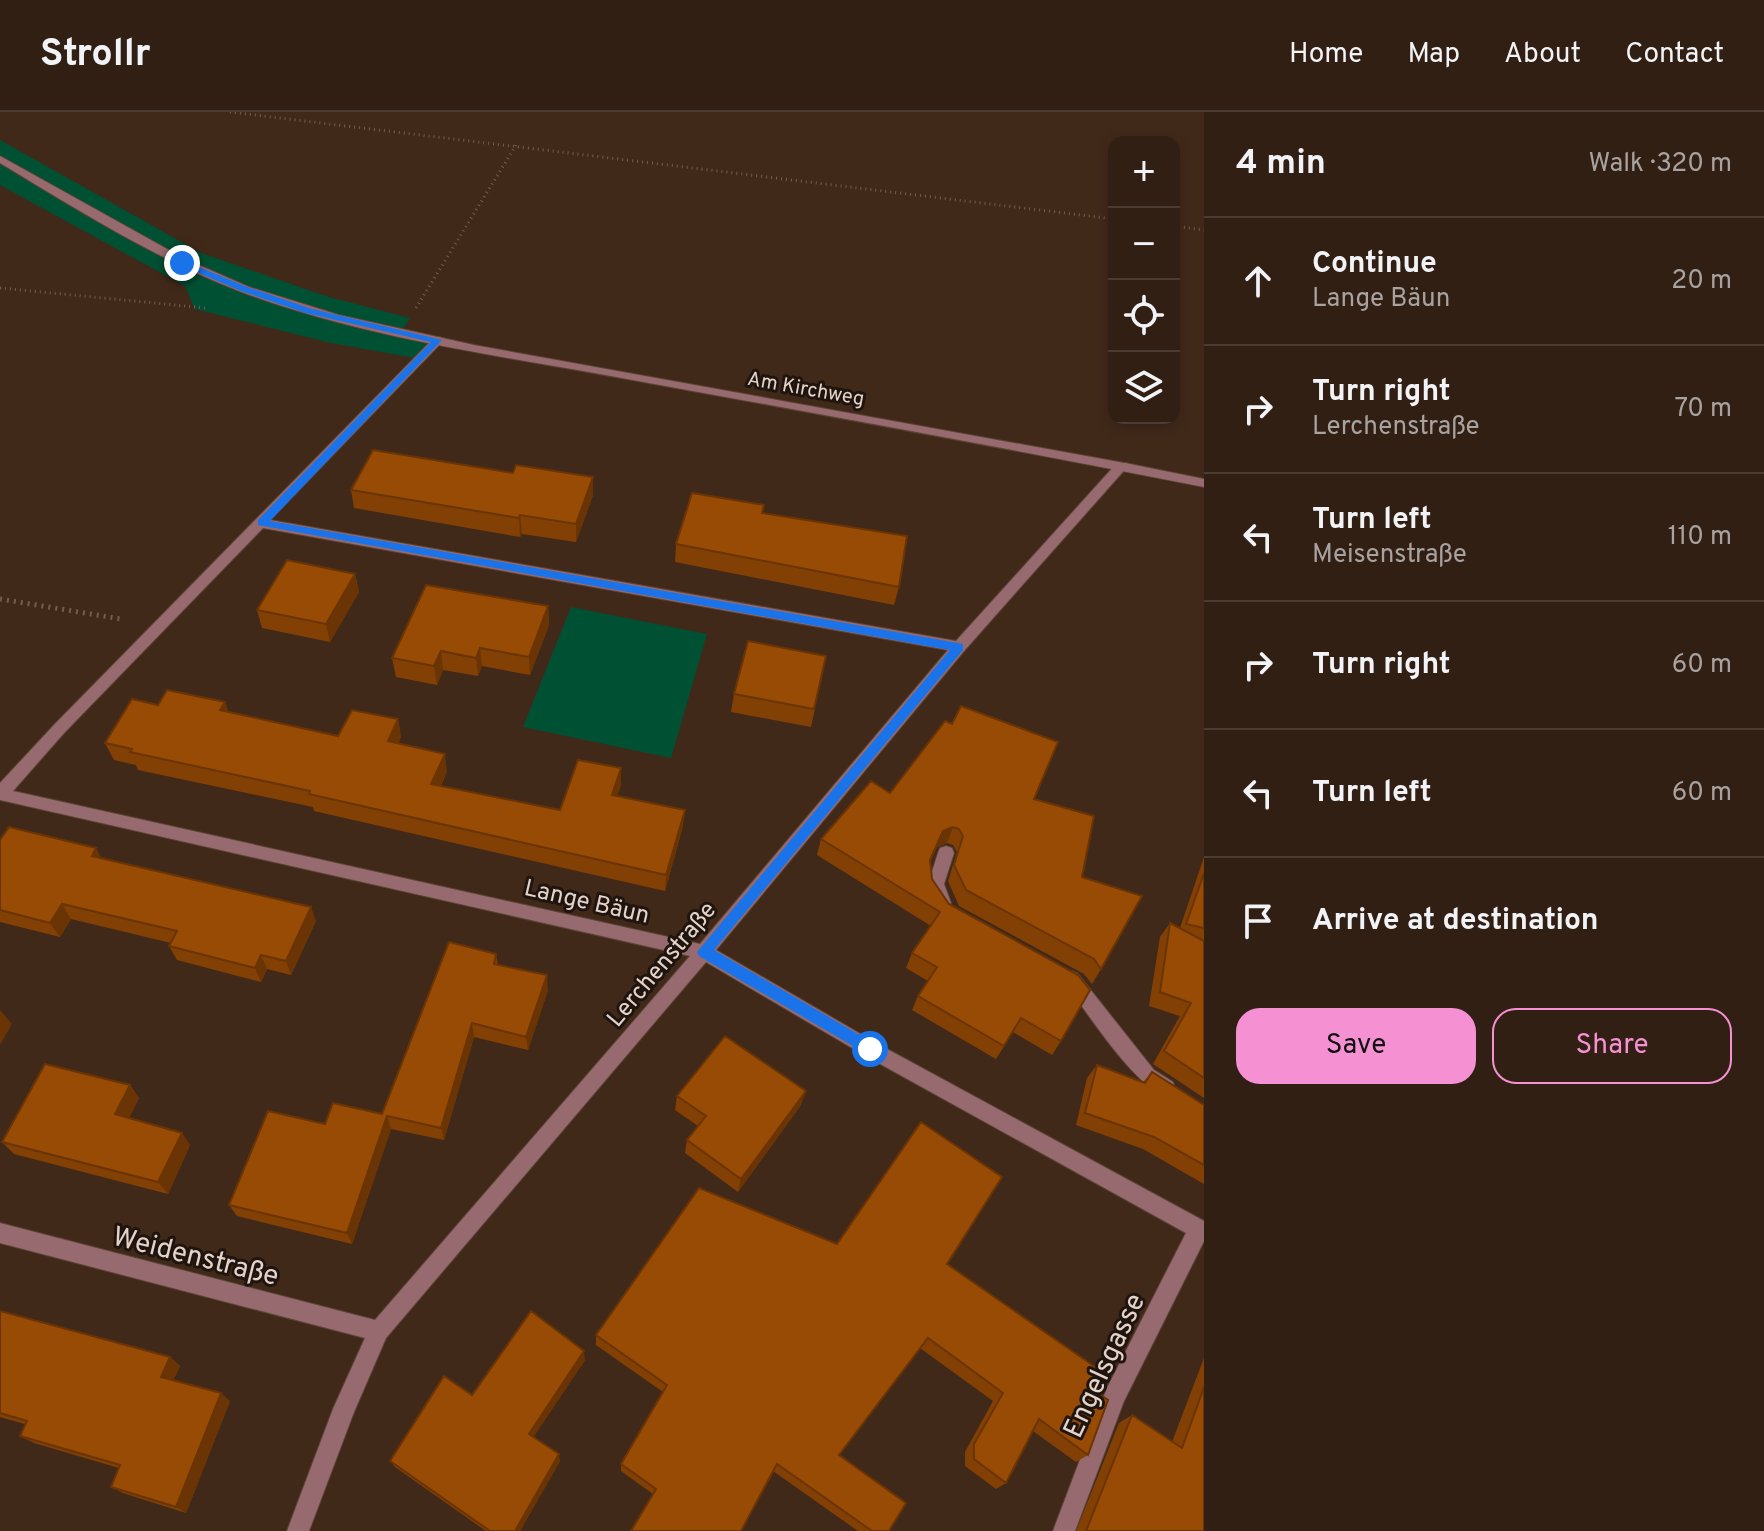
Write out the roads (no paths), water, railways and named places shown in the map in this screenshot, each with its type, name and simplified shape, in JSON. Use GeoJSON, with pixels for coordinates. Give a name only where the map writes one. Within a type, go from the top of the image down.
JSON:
{"type":"FeatureCollection","features":[{"type":"Feature","properties":{"kind":"street","name":"Am Kirchweg"},"geometry":{"type":"LineString","coordinates":[[0,159],[112,226],[182,263],[244,289],[309,311],[401,333],[1204,483]]}},
{"type":"Feature","properties":{"kind":"street"},"geometry":{"type":"LineString","coordinates":[[0,794],[438,340]]}},
{"type":"Feature","properties":{"kind":"street","name":"Lerchenstraße"},"geometry":{"type":"LineString","coordinates":[[298,1531],[344,1409],[379,1331],[704,952],[959,647],[1122,466]]}},
{"type":"Feature","properties":{"kind":"street"},"geometry":{"type":"LineString","coordinates":[[262,523],[959,647]]}},
{"type":"Feature","properties":{"kind":"street","name":"Lange Bäun"},"geometry":{"type":"LineString","coordinates":[[0,794],[704,952],[870,1049],[1202,1230]]}},
{"type":"Feature","properties":{"kind":"street"},"geometry":{"type":"LineString","coordinates":[[946,853],[935,876],[937,893],[951,913]]}},
{"type":"Feature","properties":{"kind":"street"},"geometry":{"type":"LineString","coordinates":[[1049,967],[1077,982],[1148,1076],[1182,1098]]}},
{"type":"Feature","properties":{"kind":"street","name":"Engelsgasse"},"geometry":{"type":"LineString","coordinates":[[1064,1531],[1115,1396],[1202,1230]]}},
{"type":"Feature","properties":{"kind":"street","name":"Weidenstraße"},"geometry":{"type":"LineString","coordinates":[[0,1233],[379,1331]]}}]}
